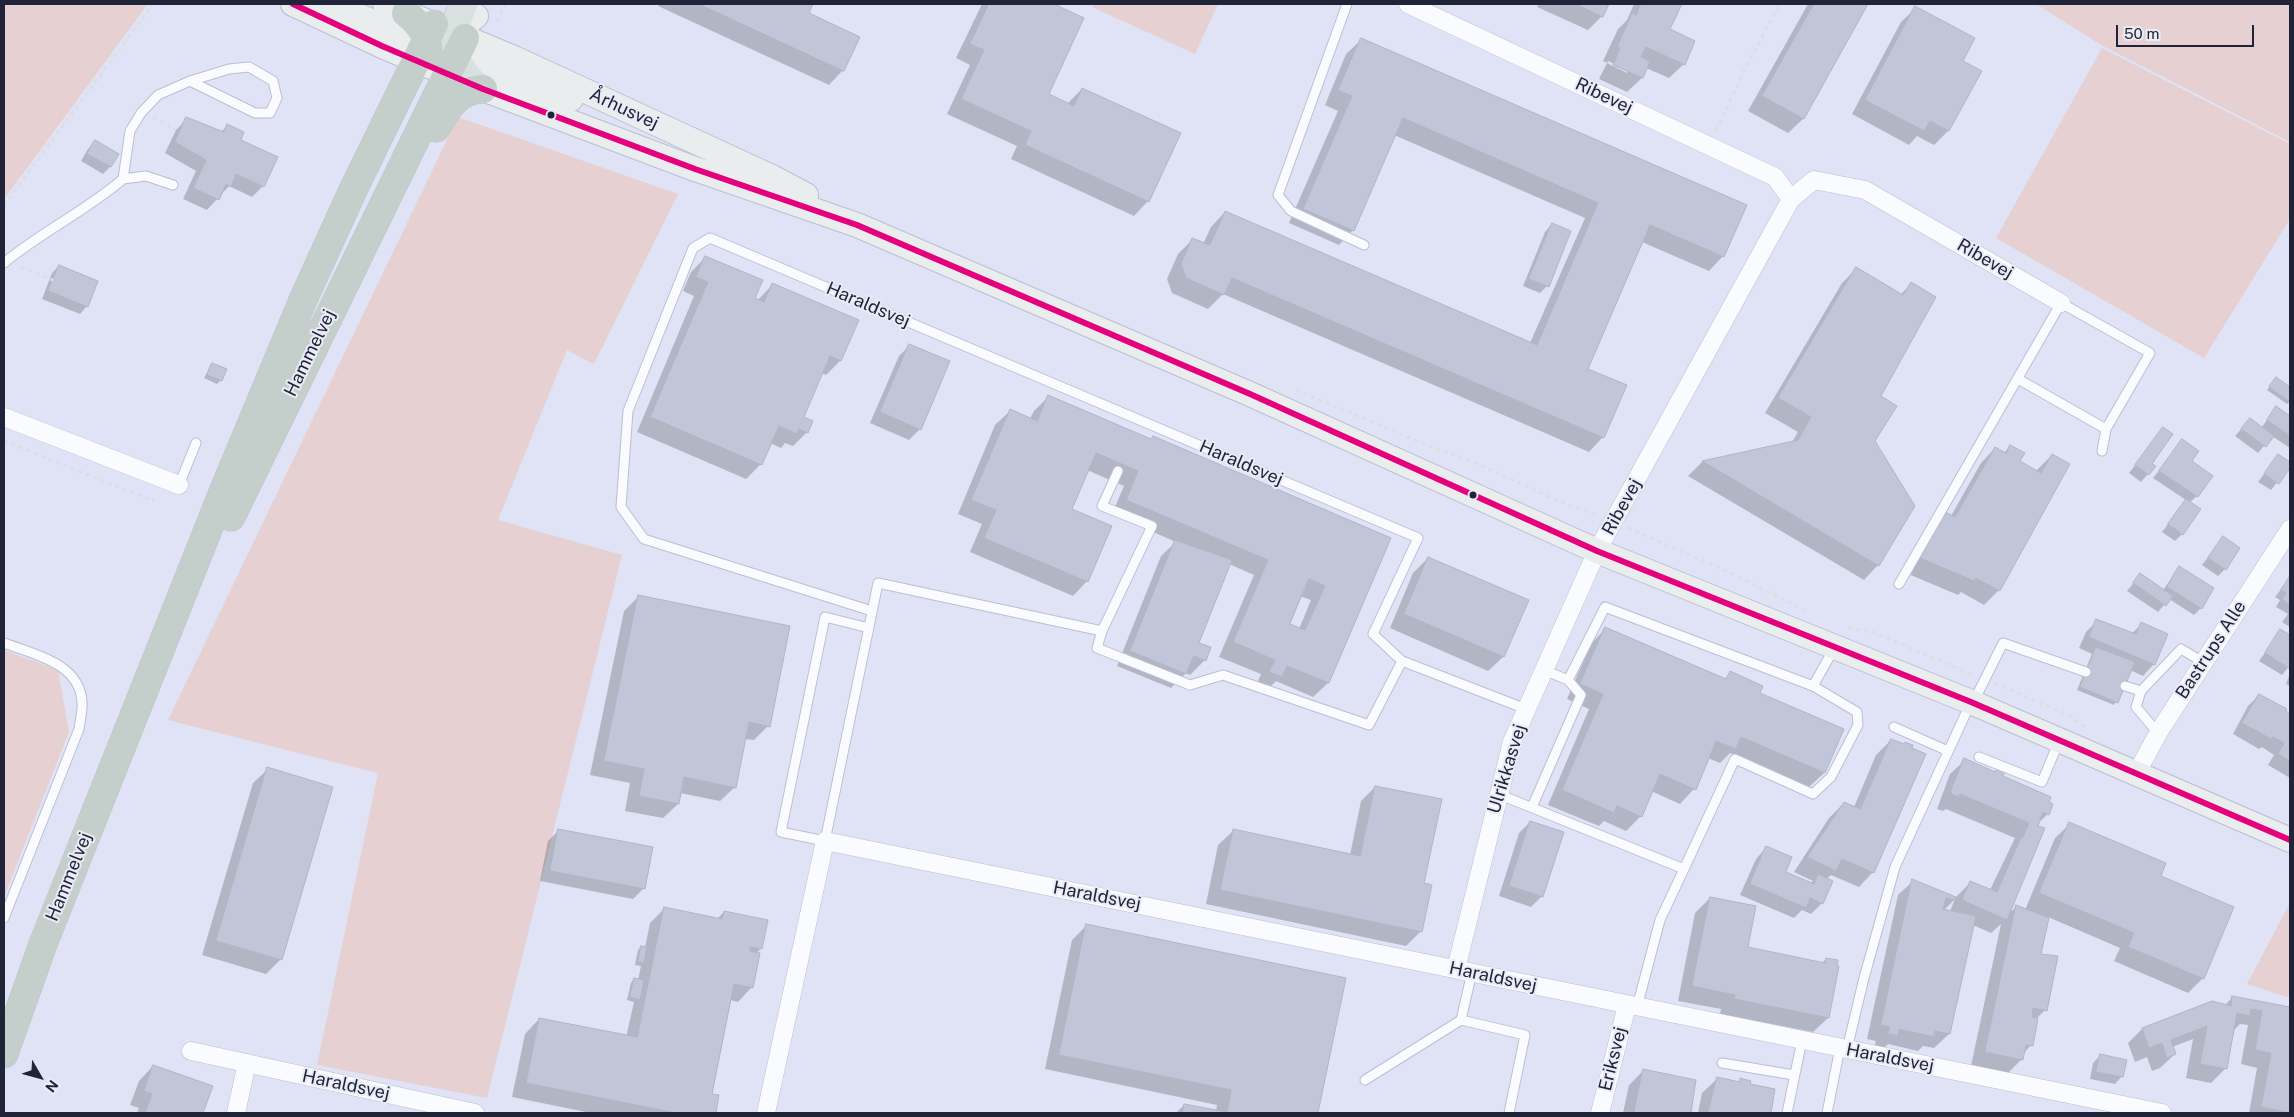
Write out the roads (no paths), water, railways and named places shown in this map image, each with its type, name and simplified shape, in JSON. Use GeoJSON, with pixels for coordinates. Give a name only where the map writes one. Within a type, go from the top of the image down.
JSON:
{"type":"FeatureCollection","features":[{"type":"Feature","properties":{"kind":"highway","name":"Hammelvej"},"geometry":{"type":"LineString","coordinates":[[141,703],[301,372],[438,32]]}},
{"type":"Feature","properties":{"kind":"highway","name":"Hammelvej"},"geometry":{"type":"LineString","coordinates":[[4,1054],[53,918],[141,703],[225,487],[303,300],[438,32]]}},
{"type":"Feature","properties":{"kind":"highway"},"geometry":{"type":"LineString","coordinates":[[301,372],[452,102],[466,92],[479,87]]}},
{"type":"Feature","properties":{"kind":"main road","name":"Århusvej"},"geometry":{"type":"LineString","coordinates":[[293,4],[438,32],[687,137],[774,178],[858,225]]}},
{"type":"Feature","properties":{"kind":"main road"},"geometry":{"type":"LineString","coordinates":[[331,4],[397,31],[438,32],[469,61],[525,84],[687,137]]}},
{"type":"Feature","properties":{"kind":"main road"},"geometry":{"type":"LineString","coordinates":[[438,32],[462,72],[479,87]]}},
{"type":"Feature","properties":{"kind":"main road","name":"Århusvej"},"geometry":{"type":"LineString","coordinates":[[479,87],[695,168],[858,225],[1250,394],[1597,551],[1840,638],[1972,702],[2290,840]]}},
{"type":"Feature","properties":{"kind":"street","name":"Ribevej"},"geometry":{"type":"LineString","coordinates":[[1408,4],[1775,177],[1791,199]]}},
{"type":"Feature","properties":{"kind":"street","name":"Ribevej"},"geometry":{"type":"LineString","coordinates":[[1597,551],[1791,199],[1814,180],[1865,190],[2062,303]]}},
{"type":"Feature","properties":{"kind":"street"},"geometry":{"type":"LineString","coordinates":[[4,417],[179,485]]}},
{"type":"Feature","properties":{"kind":"street","name":"Bastrups Alle"},"geometry":{"type":"LineString","coordinates":[[2136,774],[2160,730],[2290,529]]}},
{"type":"Feature","properties":{"kind":"street","name":"Ulrikkasvej"},"geometry":{"type":"LineString","coordinates":[[1464,971],[1498,794],[1512,742],[1597,551]]}},
{"type":"Feature","properties":{"kind":"street"},"geometry":{"type":"LineString","coordinates":[[766,1113],[825,841]]}},
{"type":"Feature","properties":{"kind":"street","name":"Haraldsvej"},"geometry":{"type":"LineString","coordinates":[[825,841],[1802,1040],[2114,1108],[2162,1113]]}},
{"type":"Feature","properties":{"kind":"street","name":"Eriksvej"},"geometry":{"type":"LineString","coordinates":[[1600,1113],[1632,1006]]}},
{"type":"Feature","properties":{"kind":"street","name":"Haraldsvej"},"geometry":{"type":"LineString","coordinates":[[191,1051],[475,1113]]}},
{"type":"Feature","properties":{"kind":"street"},"geometry":{"type":"LineString","coordinates":[[236,1113],[247,1063]]}},
{"type":"Feature","properties":{"kind":"lane"},"geometry":{"type":"LineString","coordinates":[[1347,4],[1278,195],[1292,211],[1364,245]]}},
{"type":"Feature","properties":{"kind":"lane"},"geometry":{"type":"LineString","coordinates":[[123,179],[130,130],[141,113],[158,95],[190,81],[229,69],[249,67],[273,80],[277,98],[270,113],[255,113],[190,81]]}},
{"type":"Feature","properties":{"kind":"lane"},"geometry":{"type":"LineString","coordinates":[[6,261],[101,197],[123,179],[146,176],[173,185]]}},
{"type":"Feature","properties":{"kind":"lane","name":"Haraldsvej"},"geometry":{"type":"LineString","coordinates":[[872,611],[644,539],[620,508],[628,411],[693,248],[710,238],[1418,538],[1373,634],[1402,661],[1526,709]]}},
{"type":"Feature","properties":{"kind":"lane"},"geometry":{"type":"LineString","coordinates":[[1899,584],[2062,303]]}},
{"type":"Feature","properties":{"kind":"lane","name":"Ribevej"},"geometry":{"type":"LineString","coordinates":[[2062,303],[2150,353],[2106,429]]}},
{"type":"Feature","properties":{"kind":"lane"},"geometry":{"type":"LineString","coordinates":[[2018,379],[2106,429],[2102,451]]}},
{"type":"Feature","properties":{"kind":"lane"},"geometry":{"type":"LineString","coordinates":[[179,485],[196,443]]}},
{"type":"Feature","properties":{"kind":"lane"},"geometry":{"type":"LineString","coordinates":[[1118,471],[1102,506],[1152,526],[1102,631],[1096,648],[1190,685],[1223,675],[1368,725],[1402,661]]}},
{"type":"Feature","properties":{"kind":"lane"},"geometry":{"type":"LineString","coordinates":[[825,841],[878,583],[1102,631]]}},
{"type":"Feature","properties":{"kind":"lane"},"geometry":{"type":"LineString","coordinates":[[1568,680],[1604,608],[1813,686],[1856,712],[1858,725],[1831,777],[1812,794],[1735,759],[1660,920],[1632,1006]]}},
{"type":"Feature","properties":{"kind":"lane","name":"Haraldsvej"},"geometry":{"type":"LineString","coordinates":[[825,841],[781,832],[825,617],[869,628]]}},
{"type":"Feature","properties":{"kind":"lane"},"geometry":{"type":"LineString","coordinates":[[1813,686],[1840,638]]}},
{"type":"Feature","properties":{"kind":"lane"},"geometry":{"type":"LineString","coordinates":[[4,643],[58,664],[76,680],[82,701],[79,729],[4,918]]}},
{"type":"Feature","properties":{"kind":"lane"},"geometry":{"type":"LineString","coordinates":[[1827,1113],[1895,867],[1948,751],[2003,644],[2086,672]]}},
{"type":"Feature","properties":{"kind":"lane"},"geometry":{"type":"LineString","coordinates":[[2160,730],[2152,726],[2136,707],[2141,691],[2181,649],[2203,662]]}},
{"type":"Feature","properties":{"kind":"lane"},"geometry":{"type":"LineString","coordinates":[[1532,807],[1581,695],[1568,680],[1544,670]]}},
{"type":"Feature","properties":{"kind":"lane"},"geometry":{"type":"LineString","coordinates":[[2125,686],[2141,691]]}},
{"type":"Feature","properties":{"kind":"lane"},"geometry":{"type":"LineString","coordinates":[[1894,727],[1948,751]]}},
{"type":"Feature","properties":{"kind":"lane"},"geometry":{"type":"LineString","coordinates":[[1979,756],[2042,782],[2059,740]]}},
{"type":"Feature","properties":{"kind":"lane"},"geometry":{"type":"LineString","coordinates":[[1498,794],[1684,869]]}},
{"type":"Feature","properties":{"kind":"lane"},"geometry":{"type":"LineString","coordinates":[[1461,1020],[1464,971]]}},
{"type":"Feature","properties":{"kind":"lane"},"geometry":{"type":"LineString","coordinates":[[1366,1080],[1461,1020],[1525,1035],[1510,1113]]}},
{"type":"Feature","properties":{"kind":"lane"},"geometry":{"type":"LineString","coordinates":[[1787,1113],[1802,1040]]}},
{"type":"Feature","properties":{"kind":"lane"},"geometry":{"type":"LineString","coordinates":[[1722,1063],[1794,1076]]}}]}
